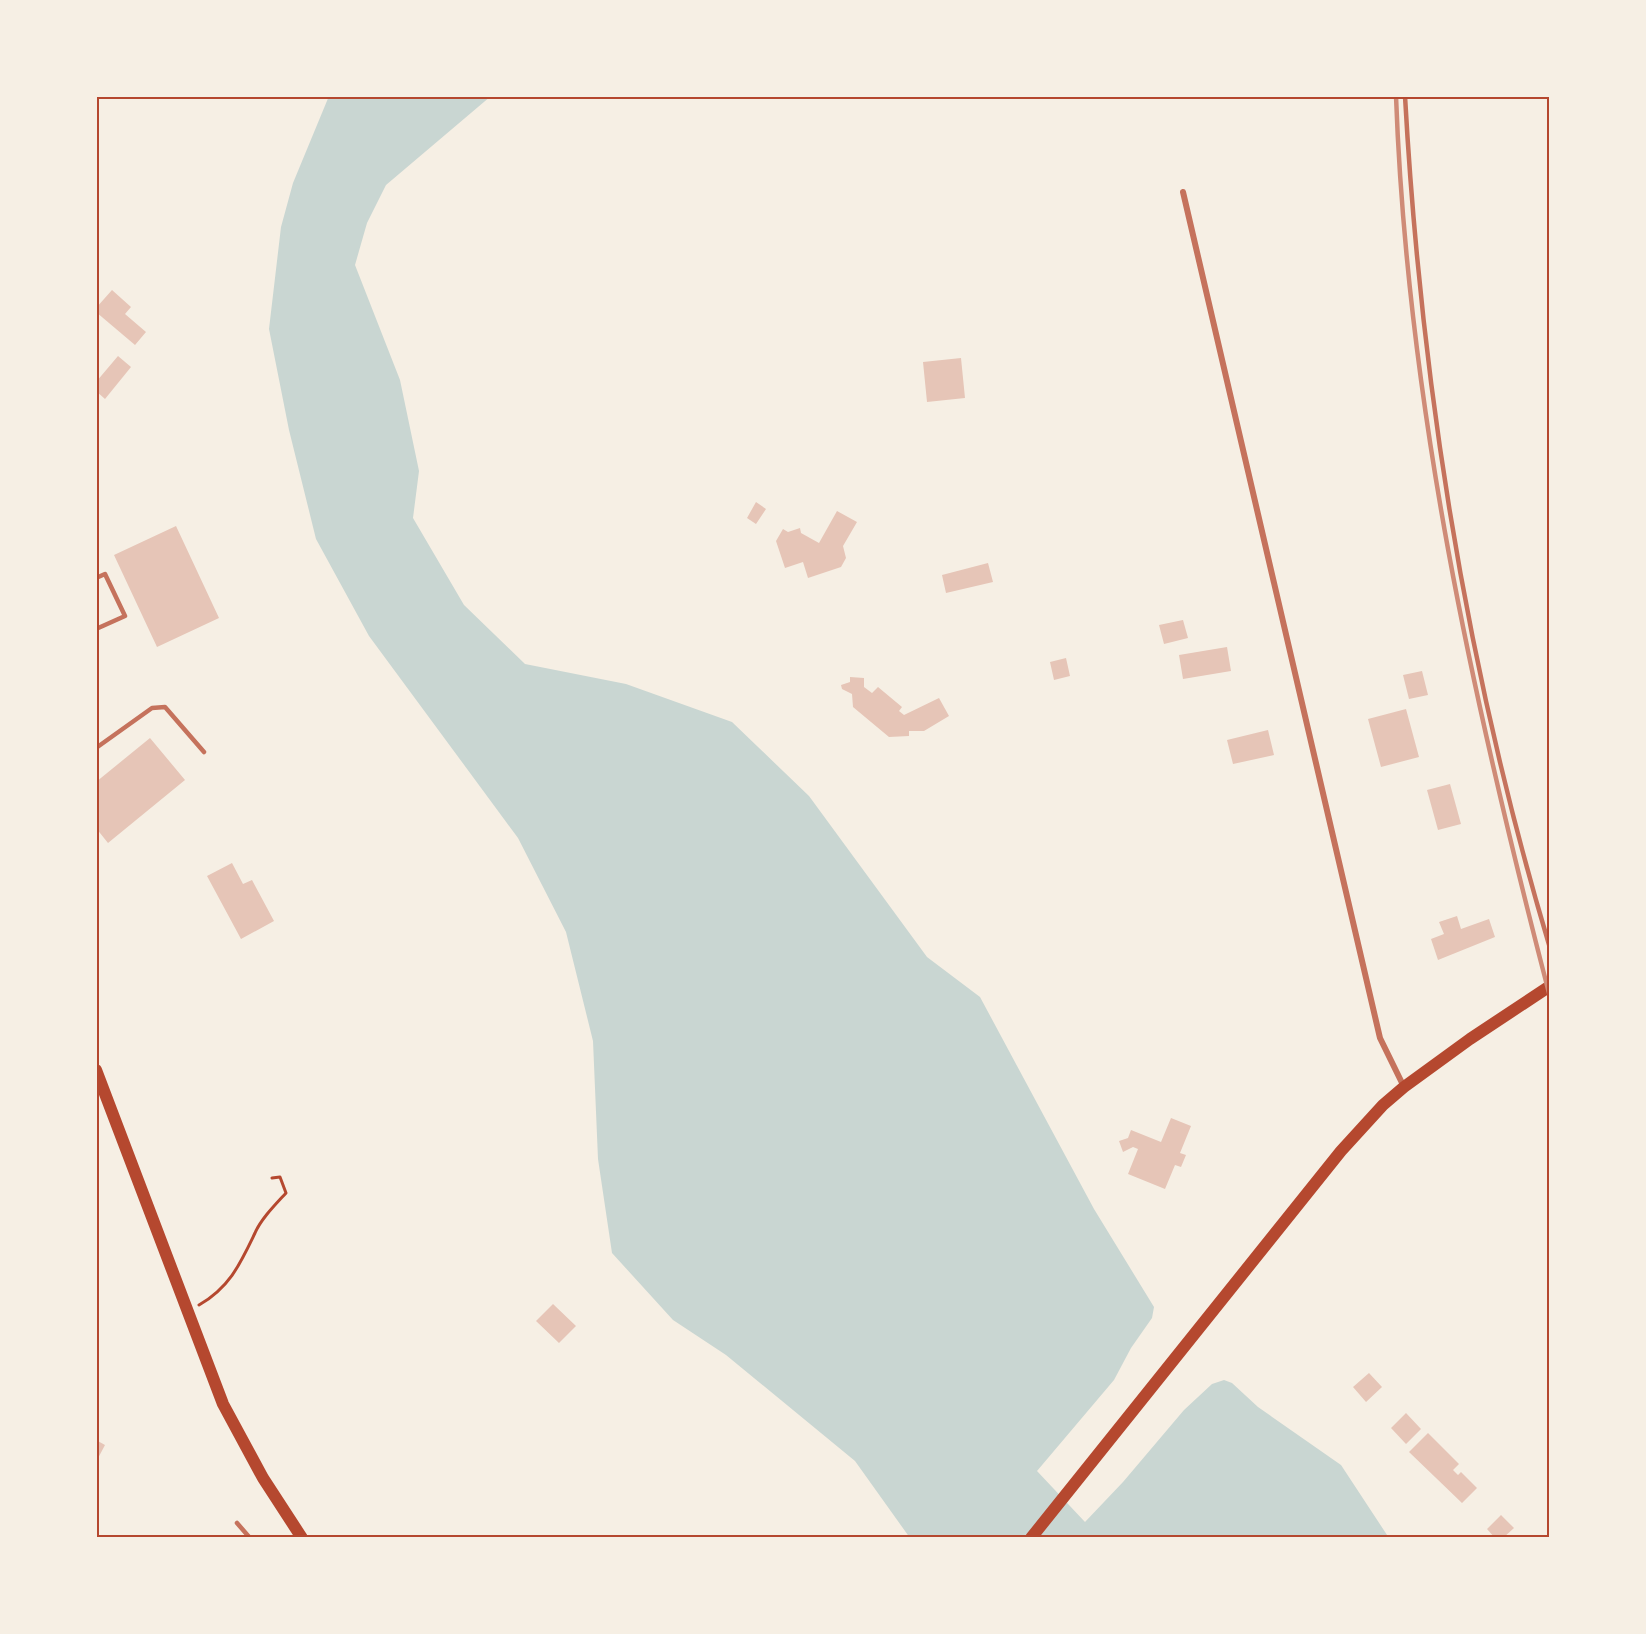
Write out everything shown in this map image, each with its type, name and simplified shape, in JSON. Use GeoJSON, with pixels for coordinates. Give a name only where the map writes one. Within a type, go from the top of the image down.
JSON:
{"type":"FeatureCollection","features":[{"type":"Feature","properties":{"kind":"main road"},"geometry":{"type":"LineString","coordinates":[[1031,1538],[1341,1151],[1383,1105],[1451,1052],[1550,986]]}},
{"type":"Feature","properties":{"kind":"main road"},"geometry":{"type":"LineString","coordinates":[[96,1070],[223,1404],[262,1478],[303,1538]]}},
{"type":"Feature","properties":{"kind":"street"},"geometry":{"type":"LineString","coordinates":[[1183,192],[1380,1038],[1404,1087]]}},
{"type":"Feature","properties":{"kind":"lane"},"geometry":{"type":"LineString","coordinates":[[1405,96],[1412,212],[1428,358],[1456,542],[1487,708],[1550,948]]}},
{"type":"Feature","properties":{"kind":"lane"},"geometry":{"type":"LineString","coordinates":[[96,578],[105,574],[125,616],[96,629]]}},
{"type":"Feature","properties":{"kind":"lane"},"geometry":{"type":"LineString","coordinates":[[96,748],[152,708],[165,707],[204,752]]}},
{"type":"Feature","properties":{"kind":"lane"},"geometry":{"type":"LineString","coordinates":[[237,1523],[249,1538]]}},
{"type":"Feature","properties":{"kind":"path"},"geometry":{"type":"LineString","coordinates":[[188,1312],[214,1296],[234,1276],[255,1232],[286,1193],[280,1177],[272,1178]]}},
{"type":"Feature","properties":{"kind":"shaded area"},"geometry":{"type":"Polygon","coordinates":[[[329,96],[491,96],[386,185],[367,223],[355,265],[400,380],[419,471],[413,518],[464,605],[525,664],[626,684],[732,722],[809,796],[927,957],[980,997],[1094,1209],[1154,1307],[1152,1318],[1131,1348],[1114,1380],[1037,1471],[1085,1522],[1123,1482],[1184,1410],[1212,1384],[1224,1380],[1232,1383],[1258,1407],[1341,1465],[1389,1538],[910,1538],[855,1461],[726,1355],[673,1320],[612,1253],[598,1159],[593,1041],[566,932],[518,838],[369,636],[316,539],[289,430],[269,329],[281,227],[293,183],[329,96]]]}},
{"type":"Feature","properties":{"kind":"building"},"geometry":{"type":"Polygon","coordinates":[[[112,290],[131,307],[125,314],[146,332],[135,345],[96,312],[96,308],[112,290]]]}},
{"type":"Feature","properties":{"kind":"building"},"geometry":{"type":"Polygon","coordinates":[[[118,356],[131,367],[105,399],[96,391],[96,382],[118,356]]]}},
{"type":"Feature","properties":{"kind":"building"},"geometry":{"type":"Polygon","coordinates":[[[961,358],[965,398],[927,402],[923,362],[961,358]]]}},
{"type":"Feature","properties":{"kind":"building"},"geometry":{"type":"Polygon","coordinates":[[[756,502],[766,509],[756,524],[747,518],[756,502]]]}},
{"type":"Feature","properties":{"kind":"building"},"geometry":{"type":"Polygon","coordinates":[[[837,511],[857,522],[843,546],[846,558],[841,567],[808,578],[803,562],[785,568],[776,541],[783,529],[788,532],[800,528],[801,533],[819,543],[837,511]]]}},
{"type":"Feature","properties":{"kind":"building"},"geometry":{"type":"Polygon","coordinates":[[[176,526],[219,618],[157,647],[114,555],[176,526]]]}},
{"type":"Feature","properties":{"kind":"building"},"geometry":{"type":"Polygon","coordinates":[[[988,563],[993,582],[946,593],[942,575],[988,563]]]}},
{"type":"Feature","properties":{"kind":"building"},"geometry":{"type":"Polygon","coordinates":[[[1183,620],[1188,638],[1164,644],[1159,625],[1183,620]]]}},
{"type":"Feature","properties":{"kind":"building"},"geometry":{"type":"Polygon","coordinates":[[[1227,647],[1231,671],[1183,679],[1179,655],[1227,647]]]}},
{"type":"Feature","properties":{"kind":"building"},"geometry":{"type":"Polygon","coordinates":[[[1066,658],[1070,676],[1054,680],[1050,662],[1066,658]]]}},
{"type":"Feature","properties":{"kind":"building"},"geometry":{"type":"Polygon","coordinates":[[[1422,671],[1428,695],[1409,699],[1403,675],[1422,671]]]}},
{"type":"Feature","properties":{"kind":"building"},"geometry":{"type":"Polygon","coordinates":[[[850,677],[864,678],[864,687],[872,693],[878,687],[902,707],[899,711],[904,715],[939,698],[949,716],[924,731],[909,731],[909,736],[889,737],[853,707],[852,694],[842,689],[841,685],[850,682],[850,677]]]}},
{"type":"Feature","properties":{"kind":"building"},"geometry":{"type":"Polygon","coordinates":[[[1406,709],[1419,757],[1381,767],[1368,719],[1406,709]]]}},
{"type":"Feature","properties":{"kind":"building"},"geometry":{"type":"Polygon","coordinates":[[[1268,730],[1274,755],[1233,764],[1227,740],[1268,730]]]}},
{"type":"Feature","properties":{"kind":"building"},"geometry":{"type":"Polygon","coordinates":[[[150,738],[185,780],[108,843],[96,828],[96,782],[150,738]]]}},
{"type":"Feature","properties":{"kind":"building"},"geometry":{"type":"Polygon","coordinates":[[[1450,784],[1461,824],[1438,830],[1427,790],[1450,784]]]}},
{"type":"Feature","properties":{"kind":"building"},"geometry":{"type":"Polygon","coordinates":[[[232,863],[243,884],[252,880],[274,921],[241,939],[207,876],[232,863]]]}},
{"type":"Feature","properties":{"kind":"building"},"geometry":{"type":"Polygon","coordinates":[[[1457,916],[1461,929],[1489,919],[1495,937],[1438,960],[1431,939],[1444,934],[1439,922],[1457,916]]]}},
{"type":"Feature","properties":{"kind":"building"},"geometry":{"type":"Polygon","coordinates":[[[1171,1118],[1191,1126],[1180,1153],[1186,1155],[1181,1167],[1175,1165],[1165,1189],[1128,1174],[1138,1149],[1133,1147],[1123,1152],[1119,1141],[1128,1138],[1131,1130],[1161,1142],[1171,1118]]]}},
{"type":"Feature","properties":{"kind":"building"},"geometry":{"type":"Polygon","coordinates":[[[553,1304],[576,1326],[559,1343],[536,1321],[553,1304]]]}},
{"type":"Feature","properties":{"kind":"building"},"geometry":{"type":"Polygon","coordinates":[[[1369,1373],[1382,1387],[1366,1402],[1353,1387],[1369,1373]]]}},
{"type":"Feature","properties":{"kind":"building"},"geometry":{"type":"Polygon","coordinates":[[[1406,1413],[1421,1429],[1406,1444],[1391,1428],[1406,1413]]]}},
{"type":"Feature","properties":{"kind":"building"},"geometry":{"type":"Polygon","coordinates":[[[1428,1433],[1459,1464],[1453,1470],[1458,1475],[1461,1472],[1477,1488],[1462,1503],[1409,1452],[1428,1433]]]}},
{"type":"Feature","properties":{"kind":"building"},"geometry":{"type":"Polygon","coordinates":[[[96,1440],[105,1445],[96,1462],[96,1440]]]}},
{"type":"Feature","properties":{"kind":"building"},"geometry":{"type":"Polygon","coordinates":[[[1501,1515],[1514,1528],[1503,1538],[1495,1538],[1487,1529],[1501,1515]]]}},
{"type":"Feature","properties":{"kind":"railway"},"geometry":{"type":"LineString","coordinates":[[1396,96],[1403,210],[1414,324],[1429,437],[1448,550],[1495,775],[1550,997]]}}]}
